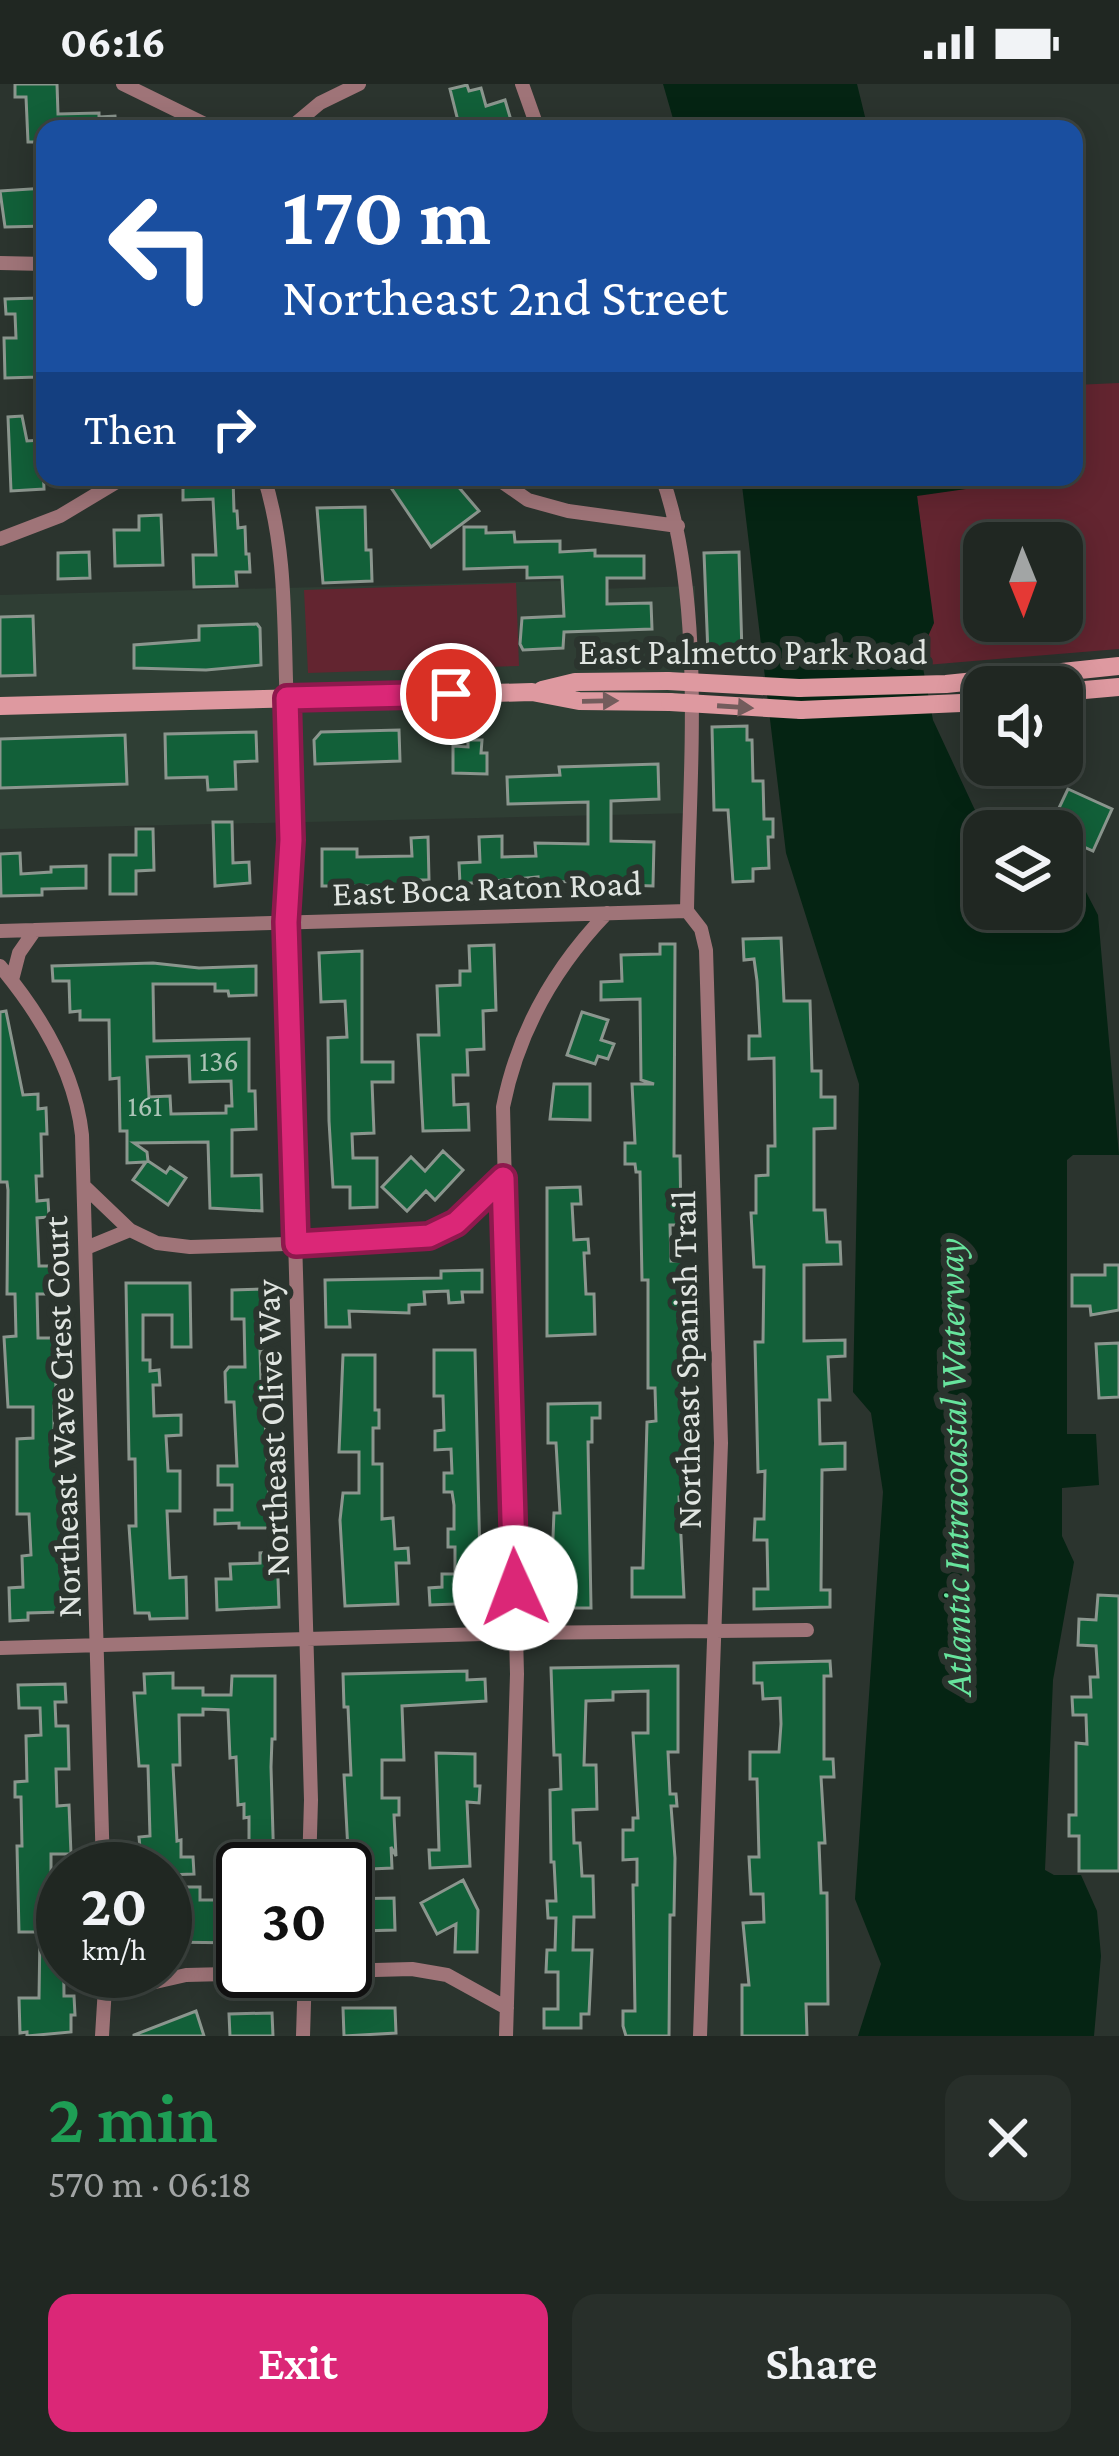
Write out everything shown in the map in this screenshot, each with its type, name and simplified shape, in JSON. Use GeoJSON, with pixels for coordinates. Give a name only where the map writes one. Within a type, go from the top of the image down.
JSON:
{"type":"FeatureCollection","features":[{"type":"Feature","properties":{"kind":"main road","name":"East Palmetto Park Road"},"geometry":{"type":"LineString","coordinates":[[0,706],[532,692],[575,682],[799,688],[946,684],[1119,666]]}},
{"type":"Feature","properties":{"kind":"main road"},"geometry":{"type":"LineString","coordinates":[[1083,690],[1119,687]]}},
{"type":"Feature","properties":{"kind":"main road","name":"East Palmetto Park Road"},"geometry":{"type":"LineString","coordinates":[[532,692],[579,701],[801,710],[963,703]]}},
{"type":"Feature","properties":{"kind":"street"},"geometry":{"type":"LineString","coordinates":[[124,84],[196,120]]}},
{"type":"Feature","properties":{"kind":"street"},"geometry":{"type":"LineString","coordinates":[[300,120],[320,103],[359,84]]}},
{"type":"Feature","properties":{"kind":"street"},"geometry":{"type":"LineString","coordinates":[[522,84],[535,120]]}},
{"type":"Feature","properties":{"kind":"street"},"geometry":{"type":"LineString","coordinates":[[0,263],[36,264]]}},
{"type":"Feature","properties":{"kind":"street"},"geometry":{"type":"LineString","coordinates":[[0,539],[60,516],[110,486]]}},
{"type":"Feature","properties":{"kind":"street","name":"Northeast Olive Way"},"geometry":{"type":"LineString","coordinates":[[266,486],[282,566],[287,698],[291,840],[286,922],[310,1842]]}},
{"type":"Feature","properties":{"kind":"street"},"geometry":{"type":"LineString","coordinates":[[508,486],[528,500],[568,511],[678,526]]}},
{"type":"Feature","properties":{"kind":"street","name":"Northeast Spanish Trail"},"geometry":{"type":"LineString","coordinates":[[665,486],[683,555],[689,687],[687,911],[701,929],[706,950],[721,1443],[700,2036]]}},
{"type":"Feature","properties":{"kind":"street","name":"East Boca Raton Road"},"geometry":{"type":"LineString","coordinates":[[0,931],[687,911]]}},
{"type":"Feature","properties":{"kind":"street"},"geometry":{"type":"LineString","coordinates":[[506,2036],[516,1634],[503,1107],[515,1058],[547,990],[608,913]]}},
{"type":"Feature","properties":{"kind":"street"},"geometry":{"type":"LineString","coordinates":[[12,980],[19,952],[35,930]]}},
{"type":"Feature","properties":{"kind":"street","name":"Northeast Wave Crest Court"},"geometry":{"type":"LineString","coordinates":[[0,966],[40,1021],[72,1085],[82,1135],[102,1842]]}},
{"type":"Feature","properties":{"kind":"street"},"geometry":{"type":"LineString","coordinates":[[84,1186],[130,1230],[171,1246],[296,1244],[429,1236],[456,1223],[503,1178]]}},
{"type":"Feature","properties":{"kind":"street"},"geometry":{"type":"LineString","coordinates":[[86,1248],[130,1230]]}},
{"type":"Feature","properties":{"kind":"street"},"geometry":{"type":"LineString","coordinates":[[0,1648],[807,1630]]}},
{"type":"Feature","properties":{"kind":"street"},"geometry":{"type":"LineString","coordinates":[[372,1971],[429,1970],[507,2008]]}},
{"type":"Feature","properties":{"kind":"street"},"geometry":{"type":"LineString","coordinates":[[102,2036],[106,1998]]}},
{"type":"Feature","properties":{"kind":"street"},"geometry":{"type":"LineString","coordinates":[[303,2036],[304,1998]]}},
{"type":"Feature","properties":{"kind":"shaded area"},"geometry":{"type":"Polygon","coordinates":[[[1119,383],[1119,649],[926,665],[925,643],[933,623],[917,495],[979,486],[1083,486],[1083,385],[1119,383]]]}},
{"type":"Feature","properties":{"kind":"shaded area"},"geometry":{"type":"Polygon","coordinates":[[[561,581],[563,590],[695,586],[696,813],[0,829],[0,595],[561,581]]]}},
{"type":"Feature","properties":{"kind":"shaded area"},"geometry":{"type":"Polygon","coordinates":[[[516,583],[519,666],[308,673],[304,590],[516,583]]]}},
{"type":"Feature","properties":{"kind":"water"},"geometry":{"type":"Polygon","coordinates":[[[663,84],[857,84],[866,120],[673,120],[663,84]]]}},
{"type":"Feature","properties":{"kind":"water","name":"Atlantic Intracoastal Waterway"},"geometry":{"type":"Polygon","coordinates":[[[742,486],[980,486],[917,496],[934,623],[925,643],[923,668],[933,720],[975,810],[963,810],[963,930],[1083,930],[1083,890],[1086,892],[1098,915],[1119,1155],[1073,1155],[1067,1160],[1067,1434],[1096,1434],[1099,1485],[1062,1488],[1062,1536],[1074,1562],[1053,1680],[1045,1870],[1054,1875],[1081,1875],[1097,1911],[1101,1956],[1094,2036],[858,2036],[881,1964],[855,1899],[883,1492],[871,1413],[853,1392],[859,1084],[786,853],[742,486]]]}},
{"type":"Feature","properties":{"kind":"building"},"geometry":{"type":"Polygon","coordinates":[[[15,84],[57,84],[58,114],[99,113],[99,117],[115,116],[115,120],[36,120],[36,142],[28,142],[26,97],[15,97],[15,84]]]}},
{"type":"Feature","properties":{"kind":"building"},"geometry":{"type":"Polygon","coordinates":[[[481,88],[486,106],[505,100],[511,120],[458,120],[450,89],[481,88]]]}},
{"type":"Feature","properties":{"kind":"building"},"geometry":{"type":"Polygon","coordinates":[[[36,189],[36,226],[5,227],[0,191],[36,189]]]}},
{"type":"Feature","properties":{"kind":"building"},"geometry":{"type":"Polygon","coordinates":[[[36,298],[36,377],[5,378],[4,338],[16,338],[15,314],[6,314],[5,299],[36,298]]]}},
{"type":"Feature","properties":{"kind":"building"},"geometry":{"type":"Polygon","coordinates":[[[22,416],[27,441],[36,440],[36,486],[44,489],[11,491],[8,417],[22,416]]]}},
{"type":"Feature","properties":{"kind":"building"},"geometry":{"type":"Polygon","coordinates":[[[183,486],[233,486],[234,511],[238,528],[245,527],[250,572],[236,572],[237,586],[194,587],[193,555],[216,555],[213,499],[183,500],[183,486]]]}},
{"type":"Feature","properties":{"kind":"building"},"geometry":{"type":"Polygon","coordinates":[[[390,486],[458,486],[479,511],[431,547],[390,486]]]}},
{"type":"Feature","properties":{"kind":"building"},"geometry":{"type":"Polygon","coordinates":[[[365,507],[372,581],[323,583],[317,508],[365,507]]]}},
{"type":"Feature","properties":{"kind":"building"},"geometry":{"type":"Polygon","coordinates":[[[161,515],[163,565],[115,566],[114,530],[139,530],[139,516],[161,515]]]}},
{"type":"Feature","properties":{"kind":"building"},"geometry":{"type":"Polygon","coordinates":[[[464,527],[486,527],[486,533],[514,532],[515,542],[560,541],[560,552],[595,550],[595,556],[644,556],[644,578],[607,578],[607,604],[651,603],[652,629],[564,632],[563,648],[523,650],[522,618],[564,616],[562,577],[527,578],[527,567],[464,569],[464,527]]]}},
{"type":"Feature","properties":{"kind":"building"},"geometry":{"type":"Polygon","coordinates":[[[89,552],[90,578],[58,579],[58,553],[89,552]]]}},
{"type":"Feature","properties":{"kind":"building"},"geometry":{"type":"Polygon","coordinates":[[[739,552],[742,653],[708,654],[704,553],[739,552]]]}},
{"type":"Feature","properties":{"kind":"building"},"geometry":{"type":"Polygon","coordinates":[[[33,616],[35,675],[0,676],[0,617],[33,616]]]}},
{"type":"Feature","properties":{"kind":"building"},"geometry":{"type":"Polygon","coordinates":[[[257,624],[261,665],[206,670],[134,668],[134,645],[199,640],[199,626],[257,624]]]}},
{"type":"Feature","properties":{"kind":"building"},"geometry":{"type":"Polygon","coordinates":[[[747,726],[753,781],[763,781],[764,819],[773,819],[773,837],[768,837],[769,868],[753,869],[753,881],[733,882],[728,810],[714,810],[712,727],[747,726]]]}},
{"type":"Feature","properties":{"kind":"building"},"geometry":{"type":"Polygon","coordinates":[[[399,730],[400,761],[315,764],[314,740],[321,732],[399,730]]]}},
{"type":"Feature","properties":{"kind":"building"},"geometry":{"type":"Polygon","coordinates":[[[256,732],[257,761],[235,762],[236,789],[208,790],[207,777],[166,778],[165,734],[256,732]]]}},
{"type":"Feature","properties":{"kind":"building"},"geometry":{"type":"Polygon","coordinates":[[[125,735],[127,784],[0,788],[0,739],[125,735]]]}},
{"type":"Feature","properties":{"kind":"building"},"geometry":{"type":"Polygon","coordinates":[[[468,740],[482,740],[487,774],[453,773],[453,746],[468,747],[468,740]]]}},
{"type":"Feature","properties":{"kind":"building"},"geometry":{"type":"Polygon","coordinates":[[[658,764],[659,799],[611,801],[611,841],[654,842],[653,886],[624,885],[624,881],[538,882],[538,877],[460,884],[459,863],[480,862],[479,837],[502,836],[502,857],[536,856],[535,843],[588,844],[588,802],[508,804],[507,777],[560,775],[559,767],[658,764]]]}},
{"type":"Feature","properties":{"kind":"building"},"geometry":{"type":"Polygon","coordinates":[[[1068,789],[1112,809],[1093,851],[1083,846],[1083,810],[1058,810],[1068,789]]]}},
{"type":"Feature","properties":{"kind":"building"},"geometry":{"type":"Polygon","coordinates":[[[213,822],[232,822],[233,863],[249,862],[250,883],[215,886],[213,822]]]}},
{"type":"Feature","properties":{"kind":"building"},"geometry":{"type":"Polygon","coordinates":[[[136,829],[153,829],[154,870],[136,871],[136,894],[110,894],[110,855],[136,855],[136,829]]]}},
{"type":"Feature","properties":{"kind":"building"},"geometry":{"type":"Polygon","coordinates":[[[428,837],[429,880],[401,880],[401,886],[322,886],[322,849],[357,849],[357,857],[412,856],[411,838],[428,837]]]}},
{"type":"Feature","properties":{"kind":"building"},"geometry":{"type":"Polygon","coordinates":[[[20,853],[21,874],[86,866],[86,888],[1,896],[0,854],[20,853]]]}},
{"type":"Feature","properties":{"kind":"building"},"geometry":{"type":"Polygon","coordinates":[[[781,938],[784,1001],[810,1001],[812,1071],[821,1071],[821,1097],[835,1097],[835,1128],[814,1129],[814,1210],[825,1210],[827,1242],[840,1242],[841,1264],[804,1265],[804,1341],[845,1340],[845,1356],[828,1357],[830,1400],[819,1400],[820,1444],[845,1443],[845,1469],[822,1470],[821,1590],[830,1590],[830,1607],[754,1609],[754,1589],[768,1589],[767,1540],[754,1540],[755,1519],[764,1519],[765,1471],[758,1472],[755,1342],[763,1342],[764,1267],[754,1267],[751,1213],[756,1213],[756,1176],[768,1175],[768,1146],[775,1146],[774,1058],[749,1059],[749,1036],[760,1036],[754,959],[744,960],[743,939],[781,938]]]}},
{"type":"Feature","properties":{"kind":"building"},"geometry":{"type":"Polygon","coordinates":[[[660,944],[675,944],[674,1156],[680,1156],[681,1225],[670,1225],[671,1261],[683,1261],[689,1497],[679,1497],[684,1597],[632,1597],[632,1568],[643,1568],[647,1422],[656,1421],[655,1388],[648,1388],[648,1280],[642,1280],[640,1172],[635,1164],[625,1164],[625,1143],[635,1143],[632,1084],[654,1084],[641,1080],[640,999],[601,1000],[601,982],[622,981],[621,955],[660,954],[660,944]]]}},
{"type":"Feature","properties":{"kind":"building"},"geometry":{"type":"Polygon","coordinates":[[[494,945],[496,1010],[483,1011],[484,1049],[467,1050],[468,1075],[453,1075],[454,1105],[468,1104],[469,1130],[423,1131],[418,1035],[439,1035],[437,986],[460,985],[460,971],[470,971],[469,946],[494,945]]]}},
{"type":"Feature","properties":{"kind":"building"},"geometry":{"type":"Polygon","coordinates":[[[362,951],[362,1062],[393,1062],[393,1082],[372,1082],[374,1133],[352,1134],[353,1158],[377,1158],[377,1207],[350,1208],[350,1187],[333,1187],[329,1121],[328,1038],[347,1037],[345,1001],[321,1002],[319,953],[362,951]]]}},
{"type":"Feature","properties":{"kind":"building"},"geometry":{"type":"Polygon","coordinates":[[[52,966],[256,966],[256,995],[229,996],[228,991],[215,991],[215,984],[153,984],[154,1041],[249,1039],[249,1091],[255,1091],[256,1129],[232,1130],[232,1176],[261,1175],[262,1211],[210,1208],[208,1142],[134,1143],[147,1152],[148,1161],[166,1173],[170,1167],[186,1178],[168,1205],[133,1180],[146,1162],[127,1163],[127,1131],[120,1131],[119,1078],[110,1079],[109,1020],[80,1020],[80,1011],[70,1012],[69,981],[53,981],[52,966]],[[189,1056],[147,1057],[149,1097],[170,1096],[171,1114],[226,1113],[226,1106],[232,1106],[231,1081],[190,1082],[189,1056]]]}},
{"type":"Feature","properties":{"kind":"building"},"geometry":{"type":"Polygon","coordinates":[[[6,1011],[23,1095],[38,1094],[38,1109],[46,1108],[42,1176],[36,1176],[37,1201],[48,1200],[49,1217],[37,1218],[39,1266],[51,1266],[51,1294],[37,1294],[38,1338],[55,1338],[60,1406],[54,1406],[54,1445],[58,1445],[63,1499],[61,1612],[28,1613],[28,1620],[10,1621],[9,1588],[23,1587],[22,1556],[31,1555],[29,1514],[17,1514],[17,1439],[33,1438],[33,1407],[8,1407],[4,1337],[16,1336],[15,1294],[7,1294],[8,1190],[7,1182],[0,1182],[0,1012],[6,1011]]]}},
{"type":"Feature","properties":{"kind":"building"},"geometry":{"type":"Polygon","coordinates":[[[582,1012],[608,1020],[601,1040],[614,1044],[608,1059],[598,1056],[595,1064],[567,1055],[582,1012]]]}},
{"type":"Feature","properties":{"kind":"building"},"geometry":{"type":"Polygon","coordinates":[[[554,1084],[590,1084],[590,1120],[550,1119],[554,1084]]]}},
{"type":"Feature","properties":{"kind":"building"},"geometry":{"type":"Polygon","coordinates":[[[443,1151],[463,1170],[435,1200],[426,1191],[407,1211],[382,1187],[411,1157],[425,1171],[443,1151]]]}},
{"type":"Feature","properties":{"kind":"building"},"geometry":{"type":"Polygon","coordinates":[[[580,1187],[581,1204],[572,1204],[574,1240],[588,1239],[586,1294],[594,1294],[595,1334],[547,1336],[547,1188],[580,1187]]]}},
{"type":"Feature","properties":{"kind":"building"},"geometry":{"type":"Polygon","coordinates":[[[1105,1265],[1119,1265],[1119,1310],[1091,1315],[1090,1306],[1072,1306],[1072,1275],[1105,1275],[1105,1265]]]}},
{"type":"Feature","properties":{"kind":"building"},"geometry":{"type":"Polygon","coordinates":[[[482,1270],[482,1292],[462,1292],[463,1302],[449,1303],[448,1291],[424,1292],[425,1304],[409,1305],[409,1313],[349,1311],[350,1327],[326,1327],[325,1280],[441,1278],[441,1271],[482,1270]]]}},
{"type":"Feature","properties":{"kind":"building"},"geometry":{"type":"Polygon","coordinates":[[[126,1283],[190,1283],[191,1347],[172,1347],[172,1315],[143,1315],[143,1360],[150,1360],[150,1371],[159,1370],[160,1385],[153,1385],[154,1416],[181,1415],[181,1435],[166,1436],[168,1471],[180,1471],[180,1511],[167,1511],[170,1578],[186,1577],[187,1618],[150,1619],[149,1613],[135,1613],[129,1526],[136,1526],[135,1459],[129,1459],[126,1283]]]}},
{"type":"Feature","properties":{"kind":"building"},"geometry":{"type":"Polygon","coordinates":[[[263,1289],[261,1382],[267,1382],[271,1528],[239,1528],[239,1523],[215,1524],[215,1510],[232,1510],[232,1485],[218,1485],[218,1466],[237,1466],[234,1402],[226,1402],[225,1372],[229,1367],[245,1367],[244,1319],[232,1319],[232,1290],[263,1289]]]}},
{"type":"Feature","properties":{"kind":"building"},"geometry":{"type":"Polygon","coordinates":[[[1119,1343],[1119,1397],[1099,1398],[1096,1344],[1119,1343]]]}},
{"type":"Feature","properties":{"kind":"building"},"geometry":{"type":"Polygon","coordinates":[[[434,1350],[475,1350],[481,1603],[430,1605],[429,1588],[442,1587],[442,1574],[455,1574],[455,1547],[448,1547],[454,1505],[452,1492],[444,1492],[444,1473],[452,1473],[451,1449],[435,1450],[435,1431],[444,1430],[443,1396],[434,1396],[434,1350]]]}},
{"type":"Feature","properties":{"kind":"building"},"geometry":{"type":"Polygon","coordinates":[[[343,1355],[375,1355],[379,1428],[373,1428],[373,1464],[382,1464],[382,1519],[393,1518],[395,1549],[408,1548],[409,1563],[396,1563],[398,1604],[345,1606],[340,1520],[343,1493],[359,1493],[359,1452],[339,1452],[343,1355]]]}},
{"type":"Feature","properties":{"kind":"building"},"geometry":{"type":"Polygon","coordinates":[[[600,1403],[600,1418],[592,1418],[592,1442],[588,1442],[591,1608],[550,1608],[554,1513],[560,1513],[556,1443],[548,1443],[548,1404],[600,1403]]]}},
{"type":"Feature","properties":{"kind":"building"},"geometry":{"type":"Polygon","coordinates":[[[277,1552],[279,1607],[217,1610],[216,1579],[231,1579],[230,1564],[260,1563],[260,1553],[277,1552]]]}},
{"type":"Feature","properties":{"kind":"building"},"geometry":{"type":"Polygon","coordinates":[[[1098,1595],[1119,1596],[1119,1871],[1079,1871],[1079,1836],[1069,1836],[1069,1815],[1076,1815],[1076,1743],[1087,1744],[1086,1715],[1073,1715],[1072,1697],[1091,1697],[1090,1677],[1098,1677],[1096,1646],[1078,1645],[1079,1619],[1096,1620],[1098,1595]]]}},
{"type":"Feature","properties":{"kind":"building"},"geometry":{"type":"Polygon","coordinates":[[[830,1661],[831,1676],[824,1676],[824,1759],[833,1759],[834,1777],[821,1777],[825,1843],[819,1843],[821,1893],[827,1893],[828,2004],[806,2004],[807,2036],[742,2036],[742,1985],[749,1985],[743,1923],[764,1922],[763,1894],[751,1894],[749,1857],[759,1857],[757,1779],[750,1779],[750,1752],[779,1752],[781,1724],[780,1698],[763,1699],[762,1683],[754,1683],[754,1663],[830,1661]]]}},
{"type":"Feature","properties":{"kind":"building"},"geometry":{"type":"Polygon","coordinates":[[[678,1666],[678,1752],[668,1752],[670,1794],[676,1794],[677,1806],[671,1806],[675,1858],[669,2036],[626,2036],[623,2026],[623,2011],[635,2011],[633,1885],[637,1885],[637,1859],[623,1860],[623,1830],[633,1830],[633,1818],[638,1818],[633,1733],[648,1733],[648,1691],[613,1692],[613,1700],[586,1701],[584,1765],[596,1765],[597,1809],[573,1810],[574,1843],[580,1843],[582,1876],[593,1876],[594,1917],[574,1917],[573,1950],[592,1950],[589,2014],[581,2014],[581,2028],[544,2028],[544,2009],[558,2009],[558,1972],[546,1972],[547,1950],[555,1950],[556,1918],[548,1918],[547,1901],[556,1901],[550,1790],[561,1789],[560,1755],[554,1755],[551,1668],[678,1666]]]}},
{"type":"Feature","properties":{"kind":"building"},"geometry":{"type":"Polygon","coordinates":[[[467,1671],[467,1680],[485,1679],[486,1701],[402,1706],[404,1760],[382,1760],[382,1798],[399,1798],[392,1868],[372,1869],[372,1842],[348,1842],[344,1775],[351,1775],[343,1674],[467,1671]]]}},
{"type":"Feature","properties":{"kind":"building"},"geometry":{"type":"Polygon","coordinates":[[[173,1673],[173,1688],[203,1688],[203,1695],[231,1695],[232,1676],[275,1676],[273,1842],[249,1842],[249,1817],[244,1818],[244,1804],[238,1805],[236,1757],[230,1758],[228,1710],[203,1709],[203,1715],[179,1715],[180,1765],[173,1765],[177,1841],[181,1842],[139,1842],[139,1837],[150,1836],[148,1766],[139,1766],[134,1693],[145,1693],[144,1674],[173,1673]]]}},
{"type":"Feature","properties":{"kind":"building"},"geometry":{"type":"Polygon","coordinates":[[[65,1684],[66,1702],[55,1702],[56,1726],[68,1726],[69,1769],[56,1769],[57,1806],[69,1805],[71,1842],[36,1842],[36,1932],[19,1932],[21,1797],[15,1797],[15,1782],[27,1781],[26,1736],[41,1735],[40,1708],[19,1708],[18,1685],[65,1684]]]}},
{"type":"Feature","properties":{"kind":"building"},"geometry":{"type":"Polygon","coordinates":[[[436,1753],[475,1754],[475,1786],[480,1786],[479,1803],[467,1802],[470,1866],[430,1868],[429,1850],[439,1850],[436,1753]]]}},
{"type":"Feature","properties":{"kind":"building"},"geometry":{"type":"Polygon","coordinates":[[[463,1880],[478,1910],[477,1952],[455,1952],[456,1924],[437,1934],[421,1903],[463,1880]]]}},
{"type":"Feature","properties":{"kind":"building"},"geometry":{"type":"Polygon","coordinates":[[[192,1887],[200,1887],[200,1900],[216,1900],[216,1943],[192,1942],[192,1887]]]}},
{"type":"Feature","properties":{"kind":"building"},"geometry":{"type":"Polygon","coordinates":[[[372,1898],[394,1898],[395,1930],[372,1931],[372,1898]]]}},
{"type":"Feature","properties":{"kind":"building"},"geometry":{"type":"Polygon","coordinates":[[[19,1998],[74,1998],[71,2032],[20,2033],[19,1998]]]}},
{"type":"Feature","properties":{"kind":"building"},"geometry":{"type":"Polygon","coordinates":[[[343,2008],[395,2008],[396,2033],[344,2036],[343,2008]]]}},
{"type":"Feature","properties":{"kind":"building"},"geometry":{"type":"Polygon","coordinates":[[[196,2011],[204,2036],[134,2036],[134,2035],[196,2011]]]}},
{"type":"Feature","properties":{"kind":"building"},"geometry":{"type":"Polygon","coordinates":[[[272,2013],[273,2036],[230,2036],[229,2014],[272,2013]]]}},
{"type":"Feature","properties":{"kind":"route"},"geometry":{"type":"LineString","coordinates":[[451,694],[287,698],[291,840],[286,922],[296,1244],[429,1236],[456,1223],[503,1178],[515,1588]]}}]}
